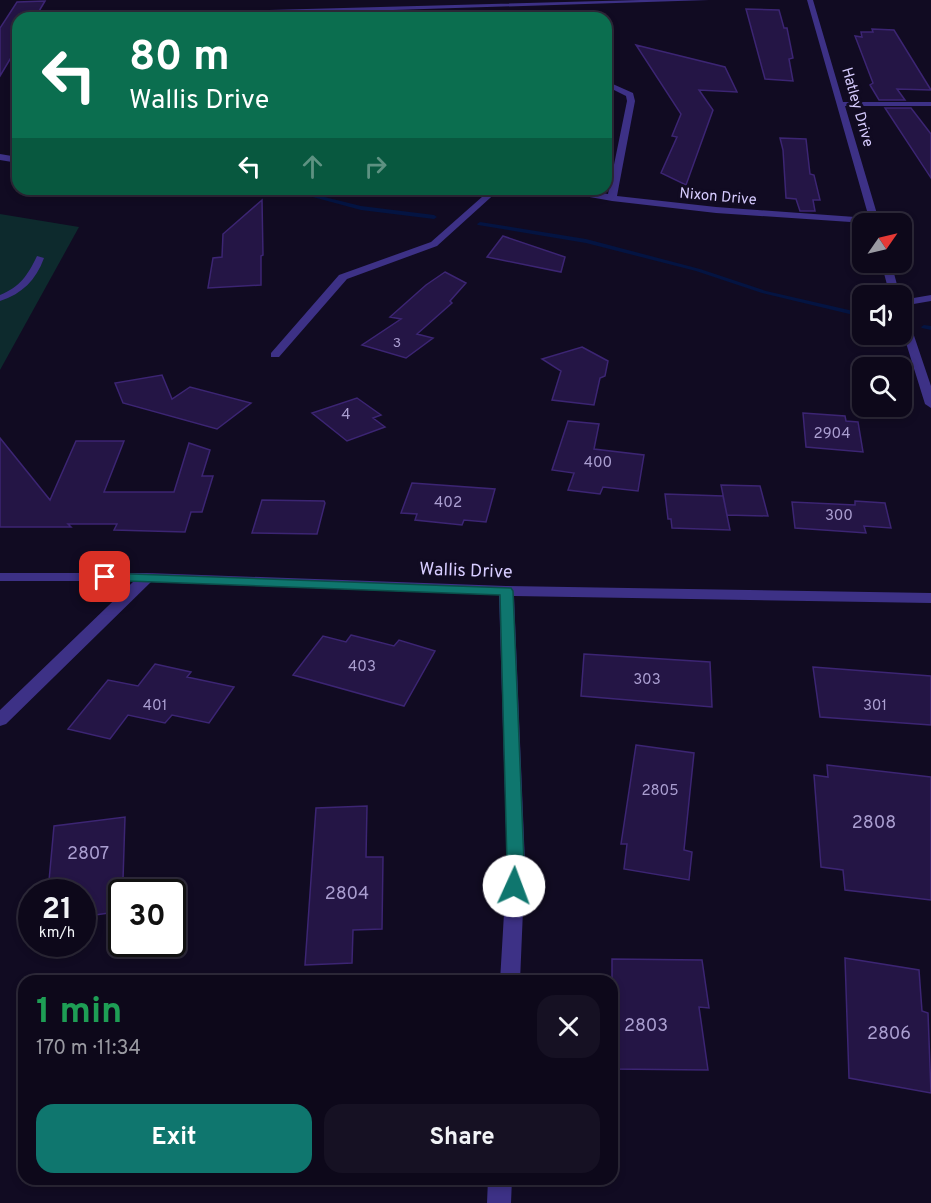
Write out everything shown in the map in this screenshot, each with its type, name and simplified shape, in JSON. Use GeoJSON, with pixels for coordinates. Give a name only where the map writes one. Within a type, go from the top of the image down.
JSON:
{"type":"FeatureCollection","features":[{"type":"Feature","properties":{"kind":"street"},"geometry":{"type":"LineString","coordinates":[[268,12],[706,0]]}},
{"type":"Feature","properties":{"kind":"street","name":"Hatley Drive"},"geometry":{"type":"LineString","coordinates":[[810,0],[872,213]]}},
{"type":"Feature","properties":{"kind":"street"},"geometry":{"type":"LineString","coordinates":[[612,86],[630,95],[632,101],[612,198]]}},
{"type":"Feature","properties":{"kind":"street"},"geometry":{"type":"LineString","coordinates":[[841,104],[931,104]]}},
{"type":"Feature","properties":{"kind":"street"},"geometry":{"type":"LineString","coordinates":[[275,355],[343,277],[434,244],[489,195]]}},
{"type":"Feature","properties":{"kind":"street","name":"Nixon Drive"},"geometry":{"type":"LineString","coordinates":[[594,195],[750,214],[852,221]]}},
{"type":"Feature","properties":{"kind":"street"},"geometry":{"type":"LineString","coordinates":[[912,301],[931,298]]}},
{"type":"Feature","properties":{"kind":"street"},"geometry":{"type":"LineString","coordinates":[[912,345],[931,404]]}},
{"type":"Feature","properties":{"kind":"street","name":"Wallis Drive"},"geometry":{"type":"LineString","coordinates":[[0,577],[147,577],[506,591],[931,598]]}},
{"type":"Feature","properties":{"kind":"street"},"geometry":{"type":"LineString","coordinates":[[0,720],[147,577]]}},
{"type":"Feature","properties":{"kind":"street"},"geometry":{"type":"LineString","coordinates":[[506,591],[516,863],[510,975]]}},
{"type":"Feature","properties":{"kind":"street"},"geometry":{"type":"LineString","coordinates":[[499,1203],[500,1185]]}},
{"type":"Feature","properties":{"kind":"lane"},"geometry":{"type":"LineString","coordinates":[[0,298],[10,295],[35,275],[40,258]]}},
{"type":"Feature","properties":{"kind":"green space"},"geometry":{"type":"Polygon","coordinates":[[[0,214],[79,227],[0,370],[0,214]]]}},
{"type":"Feature","properties":{"kind":"building"},"geometry":{"type":"Polygon","coordinates":[[[45,1],[39,12],[12,12],[12,56],[0,76],[0,28],[17,2],[45,1]]]}},
{"type":"Feature","properties":{"kind":"building"},"geometry":{"type":"Polygon","coordinates":[[[746,9],[779,10],[784,28],[787,28],[793,58],[789,59],[793,81],[765,79],[746,9]]]}},
{"type":"Feature","properties":{"kind":"building"},"geometry":{"type":"Polygon","coordinates":[[[872,29],[894,30],[931,90],[897,89],[905,100],[879,100],[870,85],[873,83],[855,36],[862,37],[861,32],[873,32],[872,29]]]}},
{"type":"Feature","properties":{"kind":"building"},"geometry":{"type":"Polygon","coordinates":[[[636,45],[725,67],[737,92],[699,90],[713,110],[686,185],[661,173],[677,137],[672,136],[681,114],[636,45]]]}},
{"type":"Feature","properties":{"kind":"building"},"geometry":{"type":"Polygon","coordinates":[[[885,108],[911,108],[931,134],[931,178],[885,108]]]}},
{"type":"Feature","properties":{"kind":"building"},"geometry":{"type":"Polygon","coordinates":[[[780,138],[806,139],[810,174],[814,175],[820,200],[813,200],[815,211],[800,211],[796,199],[786,198],[780,138]]]}},
{"type":"Feature","properties":{"kind":"building"},"geometry":{"type":"Polygon","coordinates":[[[262,200],[261,285],[208,288],[213,258],[222,257],[223,234],[262,200]]]}},
{"type":"Feature","properties":{"kind":"building"},"geometry":{"type":"Polygon","coordinates":[[[503,236],[565,257],[561,272],[487,257],[503,236]]]}},
{"type":"Feature","properties":{"kind":"building"},"geometry":{"type":"Polygon","coordinates":[[[445,272],[466,283],[450,301],[452,303],[417,334],[433,338],[406,358],[362,345],[401,319],[390,317],[426,285],[445,272]]]}},
{"type":"Feature","properties":{"kind":"building"},"geometry":{"type":"Polygon","coordinates":[[[582,347],[608,361],[605,376],[600,378],[594,405],[552,400],[561,371],[542,359],[582,347]]]}},
{"type":"Feature","properties":{"kind":"building"},"geometry":{"type":"Polygon","coordinates":[[[162,375],[172,399],[190,387],[251,403],[217,429],[123,403],[115,383],[162,375]]]}},
{"type":"Feature","properties":{"kind":"building"},"geometry":{"type":"Polygon","coordinates":[[[357,398],[381,415],[373,418],[385,427],[347,441],[312,413],[357,398]]]}},
{"type":"Feature","properties":{"kind":"building"},"geometry":{"type":"Polygon","coordinates":[[[803,413],[845,416],[846,421],[858,422],[863,452],[806,447],[803,413]]]}},
{"type":"Feature","properties":{"kind":"building"},"geometry":{"type":"Polygon","coordinates":[[[568,421],[599,424],[594,449],[644,455],[638,491],[603,487],[600,494],[568,490],[574,473],[552,470],[568,421]]]}},
{"type":"Feature","properties":{"kind":"building"},"geometry":{"type":"Polygon","coordinates":[[[0,438],[50,500],[76,441],[124,441],[104,492],[174,492],[189,443],[210,450],[202,476],[213,476],[202,512],[191,512],[185,532],[114,530],[117,524],[68,524],[71,527],[0,527],[0,438]]]}},
{"type":"Feature","properties":{"kind":"building"},"geometry":{"type":"Polygon","coordinates":[[[412,483],[495,489],[486,522],[464,520],[462,525],[415,520],[417,514],[401,513],[412,483]]]}},
{"type":"Feature","properties":{"kind":"building"},"geometry":{"type":"Polygon","coordinates":[[[721,485],[760,486],[768,516],[727,515],[721,485]]]}},
{"type":"Feature","properties":{"kind":"building"},"geometry":{"type":"Polygon","coordinates":[[[665,494],[723,496],[730,530],[672,528],[671,519],[668,519],[665,494]]]}},
{"type":"Feature","properties":{"kind":"building"},"geometry":{"type":"Polygon","coordinates":[[[262,500],[324,501],[317,534],[252,533],[262,500]]]}},
{"type":"Feature","properties":{"kind":"building"},"geometry":{"type":"Polygon","coordinates":[[[855,501],[885,503],[891,528],[864,526],[866,533],[795,528],[792,502],[855,505],[855,501]]]}},
{"type":"Feature","properties":{"kind":"building"},"geometry":{"type":"Polygon","coordinates":[[[351,635],[394,646],[399,640],[435,651],[404,706],[293,675],[323,636],[346,642],[351,635]]]}},
{"type":"Feature","properties":{"kind":"building"},"geometry":{"type":"Polygon","coordinates":[[[584,654],[710,662],[712,707],[581,696],[584,654]]]}},
{"type":"Feature","properties":{"kind":"building"},"geometry":{"type":"Polygon","coordinates":[[[155,664],[191,672],[187,677],[234,687],[209,723],[172,715],[165,723],[128,715],[110,739],[68,729],[108,680],[138,686],[155,664]]]}},
{"type":"Feature","properties":{"kind":"building"},"geometry":{"type":"Polygon","coordinates":[[[813,667],[931,676],[931,725],[820,717],[813,667]]]}},
{"type":"Feature","properties":{"kind":"building"},"geometry":{"type":"Polygon","coordinates":[[[636,745],[694,753],[684,850],[692,852],[689,880],[624,869],[627,844],[621,844],[636,745]]]}},
{"type":"Feature","properties":{"kind":"building"},"geometry":{"type":"Polygon","coordinates":[[[827,765],[931,777],[931,900],[845,890],[843,870],[821,867],[814,775],[828,777],[827,765]]]}},
{"type":"Feature","properties":{"kind":"building"},"geometry":{"type":"Polygon","coordinates":[[[367,806],[366,857],[383,857],[382,929],[353,930],[352,963],[305,965],[316,808],[367,806]]]}},
{"type":"Feature","properties":{"kind":"building"},"geometry":{"type":"Polygon","coordinates":[[[125,817],[123,879],[108,879],[108,913],[96,915],[96,879],[49,879],[54,826],[125,817]]]}},
{"type":"Feature","properties":{"kind":"building"},"geometry":{"type":"Polygon","coordinates":[[[845,958],[919,970],[922,1011],[928,1013],[931,1093],[849,1078],[845,958]]]}},
{"type":"Feature","properties":{"kind":"building"},"geometry":{"type":"Polygon","coordinates":[[[612,959],[702,960],[709,1008],[699,1007],[708,1070],[618,1069],[618,975],[612,975],[612,959]]]}},
{"type":"Feature","properties":{"kind":"waterway"},"geometry":{"type":"LineString","coordinates":[[310,195],[361,208],[434,217]]}},
{"type":"Feature","properties":{"kind":"waterway"},"geometry":{"type":"LineString","coordinates":[[480,224],[586,241],[698,270],[764,292],[852,313]]}},
{"type":"Feature","properties":{"kind":"waterway"},"geometry":{"type":"LineString","coordinates":[[924,327],[931,328]]}},
{"type":"Feature","properties":{"kind":"route"},"geometry":{"type":"LineString","coordinates":[[105,577],[506,591],[516,863],[514,886]]}}]}
